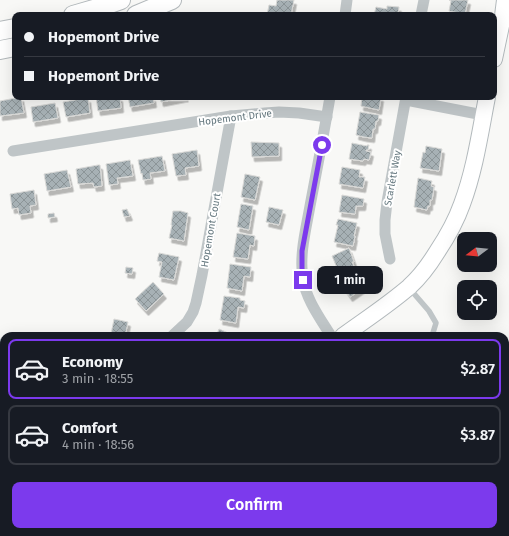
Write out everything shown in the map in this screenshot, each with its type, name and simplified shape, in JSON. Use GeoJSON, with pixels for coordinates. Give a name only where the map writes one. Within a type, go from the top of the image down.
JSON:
{"type":"FeatureCollection","features":[{"type":"Feature","properties":{"kind":"main road"},"geometry":{"type":"LineString","coordinates":[[83,12],[121,0]]}},
{"type":"Feature","properties":{"kind":"main road"},"geometry":{"type":"LineString","coordinates":[[143,12],[172,0]]}},
{"type":"Feature","properties":{"kind":"main road"},"geometry":{"type":"LineString","coordinates":[[0,31],[12,29]]}},
{"type":"Feature","properties":{"kind":"main road"},"geometry":{"type":"LineString","coordinates":[[0,50],[12,48]]}},
{"type":"Feature","properties":{"kind":"street"},"geometry":{"type":"LineString","coordinates":[[345,12],[347,0]]}},
{"type":"Feature","properties":{"kind":"street"},"geometry":{"type":"LineString","coordinates":[[422,12],[424,0]]}},
{"type":"Feature","properties":{"kind":"street"},"geometry":{"type":"LineString","coordinates":[[497,45],[503,16],[504,0]]}},
{"type":"Feature","properties":{"kind":"street"},"geometry":{"type":"LineString","coordinates":[[329,332],[309,298],[303,280],[302,251],[330,100]]}},
{"type":"Feature","properties":{"kind":"street","name":"Scarlett Way"},"geometry":{"type":"LineString","coordinates":[[390,259],[385,234],[385,220],[406,100]]}},
{"type":"Feature","properties":{"kind":"street"},"geometry":{"type":"LineString","coordinates":[[411,100],[483,115]]}},
{"type":"Feature","properties":{"kind":"street"},"geometry":{"type":"LineString","coordinates":[[348,332],[409,287],[429,265],[444,242],[454,224],[470,180],[486,100]]}},
{"type":"Feature","properties":{"kind":"street","name":"Hopemont Drive"},"geometry":{"type":"LineString","coordinates":[[13,151],[231,116],[279,112],[327,117]]}},
{"type":"Feature","properties":{"kind":"street","name":"Hopemont Court"},"geometry":{"type":"LineString","coordinates":[[176,332],[187,322],[196,303],[231,116]]}},
{"type":"Feature","properties":{"kind":"lane"},"geometry":{"type":"LineString","coordinates":[[409,287],[429,310],[436,323],[433,332]]}},
{"type":"Feature","properties":{"kind":"building"},"geometry":{"type":"Polygon","coordinates":[[[277,0],[294,0],[292,12],[268,12],[269,5],[276,6],[277,0]]]}},
{"type":"Feature","properties":{"kind":"building"},"geometry":{"type":"Polygon","coordinates":[[[449,0],[468,0],[465,12],[449,11],[451,1],[449,0]]]}},
{"type":"Feature","properties":{"kind":"building"},"geometry":{"type":"Polygon","coordinates":[[[387,6],[399,7],[398,12],[375,12],[376,7],[387,9],[387,6]]]}},
{"type":"Feature","properties":{"kind":"building"},"geometry":{"type":"Polygon","coordinates":[[[12,99],[12,100],[22,100],[24,113],[0,116],[0,101],[12,99]]]}},
{"type":"Feature","properties":{"kind":"building"},"geometry":{"type":"Polygon","coordinates":[[[88,100],[90,113],[66,117],[63,102],[88,100]]]}},
{"type":"Feature","properties":{"kind":"building"},"geometry":{"type":"Polygon","coordinates":[[[96,100],[120,100],[121,108],[98,111],[96,100]]]}},
{"type":"Feature","properties":{"kind":"building"},"geometry":{"type":"Polygon","coordinates":[[[129,100],[154,100],[154,103],[130,107],[129,100]]]}},
{"type":"Feature","properties":{"kind":"building"},"geometry":{"type":"Polygon","coordinates":[[[161,100],[171,100],[161,102],[161,100]]]}},
{"type":"Feature","properties":{"kind":"building"},"geometry":{"type":"Polygon","coordinates":[[[362,100],[381,100],[379,110],[361,106],[362,100]]]}},
{"type":"Feature","properties":{"kind":"building"},"geometry":{"type":"Polygon","coordinates":[[[55,103],[58,118],[33,122],[31,107],[55,103]]]}},
{"type":"Feature","properties":{"kind":"building"},"geometry":{"type":"Polygon","coordinates":[[[360,112],[379,115],[378,121],[376,121],[375,129],[373,129],[372,138],[356,135],[360,112]]]}},
{"type":"Feature","properties":{"kind":"building"},"geometry":{"type":"Polygon","coordinates":[[[251,142],[279,143],[279,156],[252,157],[251,142]]]}},
{"type":"Feature","properties":{"kind":"building"},"geometry":{"type":"Polygon","coordinates":[[[352,143],[367,146],[369,145],[368,150],[366,151],[371,152],[369,160],[364,159],[363,161],[349,159],[352,143]]]}},
{"type":"Feature","properties":{"kind":"building"},"geometry":{"type":"Polygon","coordinates":[[[426,146],[442,149],[439,171],[420,168],[423,152],[425,153],[426,146]]]}},
{"type":"Feature","properties":{"kind":"building"},"geometry":{"type":"Polygon","coordinates":[[[197,150],[199,166],[185,168],[186,175],[176,176],[172,154],[197,150]]]}},
{"type":"Feature","properties":{"kind":"building"},"geometry":{"type":"Polygon","coordinates":[[[162,156],[165,171],[150,173],[151,179],[143,180],[138,160],[162,156]]]}},
{"type":"Feature","properties":{"kind":"building"},"geometry":{"type":"Polygon","coordinates":[[[130,160],[133,176],[117,178],[118,184],[109,185],[106,164],[130,160]]]}},
{"type":"Feature","properties":{"kind":"building"},"geometry":{"type":"Polygon","coordinates":[[[100,165],[102,186],[94,187],[93,183],[78,184],[76,169],[100,165]]]}},
{"type":"Feature","properties":{"kind":"building"},"geometry":{"type":"Polygon","coordinates":[[[342,167],[360,170],[359,177],[365,177],[363,188],[339,184],[342,167]]]}},
{"type":"Feature","properties":{"kind":"building"},"geometry":{"type":"Polygon","coordinates":[[[67,170],[71,187],[47,191],[44,174],[67,170]]]}},
{"type":"Feature","properties":{"kind":"building"},"geometry":{"type":"Polygon","coordinates":[[[245,174],[260,177],[255,200],[241,197],[245,174]]]}},
{"type":"Feature","properties":{"kind":"building"},"geometry":{"type":"Polygon","coordinates":[[[418,178],[432,181],[431,186],[434,187],[432,200],[430,200],[430,206],[428,206],[427,210],[414,207],[418,178]]]}},
{"type":"Feature","properties":{"kind":"building"},"geometry":{"type":"Polygon","coordinates":[[[34,190],[36,205],[30,206],[31,213],[19,215],[18,208],[12,209],[10,194],[34,190]]]}},
{"type":"Feature","properties":{"kind":"building"},"geometry":{"type":"Polygon","coordinates":[[[342,195],[364,199],[363,206],[356,206],[355,214],[339,212],[342,195]]]}},
{"type":"Feature","properties":{"kind":"building"},"geometry":{"type":"Polygon","coordinates":[[[241,204],[253,206],[249,230],[237,227],[241,204]]]}},
{"type":"Feature","properties":{"kind":"building"},"geometry":{"type":"Polygon","coordinates":[[[269,207],[283,210],[279,225],[266,222],[269,207]]]}},
{"type":"Feature","properties":{"kind":"building"},"geometry":{"type":"Polygon","coordinates":[[[127,209],[130,216],[124,217],[122,210],[127,209]]]}},
{"type":"Feature","properties":{"kind":"building"},"geometry":{"type":"Polygon","coordinates":[[[173,211],[188,213],[184,241],[169,238],[173,211]]]}},
{"type":"Feature","properties":{"kind":"building"},"geometry":{"type":"Polygon","coordinates":[[[54,213],[55,217],[48,218],[48,214],[54,213]]]}},
{"type":"Feature","properties":{"kind":"building"},"geometry":{"type":"Polygon","coordinates":[[[338,219],[357,223],[353,246],[334,242],[338,219]]]}},
{"type":"Feature","properties":{"kind":"building"},"geometry":{"type":"Polygon","coordinates":[[[237,233],[255,236],[254,246],[250,245],[248,259],[233,257],[237,233]]]}},
{"type":"Feature","properties":{"kind":"building"},"geometry":{"type":"Polygon","coordinates":[[[349,248],[354,262],[352,262],[356,271],[341,277],[332,256],[349,248]]]}},
{"type":"Feature","properties":{"kind":"building"},"geometry":{"type":"Polygon","coordinates":[[[159,253],[179,257],[174,280],[159,277],[162,262],[157,261],[159,253]]]}},
{"type":"Feature","properties":{"kind":"building"},"geometry":{"type":"Polygon","coordinates":[[[230,264],[251,267],[250,277],[244,276],[242,291],[227,288],[230,264]]]}},
{"type":"Feature","properties":{"kind":"building"},"geometry":{"type":"Polygon","coordinates":[[[126,267],[133,268],[132,274],[125,273],[126,267]]]}},
{"type":"Feature","properties":{"kind":"building"},"geometry":{"type":"Polygon","coordinates":[[[358,274],[366,286],[350,297],[342,285],[358,274]]]}},
{"type":"Feature","properties":{"kind":"building"},"geometry":{"type":"Polygon","coordinates":[[[153,282],[164,294],[146,311],[135,299],[153,282]]]}},
{"type":"Feature","properties":{"kind":"building"},"geometry":{"type":"Polygon","coordinates":[[[224,296],[240,298],[240,300],[245,301],[244,308],[238,307],[236,323],[220,320],[224,296]]]}},
{"type":"Feature","properties":{"kind":"building"},"geometry":{"type":"Polygon","coordinates":[[[114,319],[128,322],[126,332],[111,332],[114,319]]]}},
{"type":"Feature","properties":{"kind":"building"},"geometry":{"type":"Polygon","coordinates":[[[219,329],[226,332],[218,332],[219,329]]]}},
{"type":"Feature","properties":{"kind":"route"},"geometry":{"type":"LineString","coordinates":[[303,280],[302,251],[322,145]]}}]}
